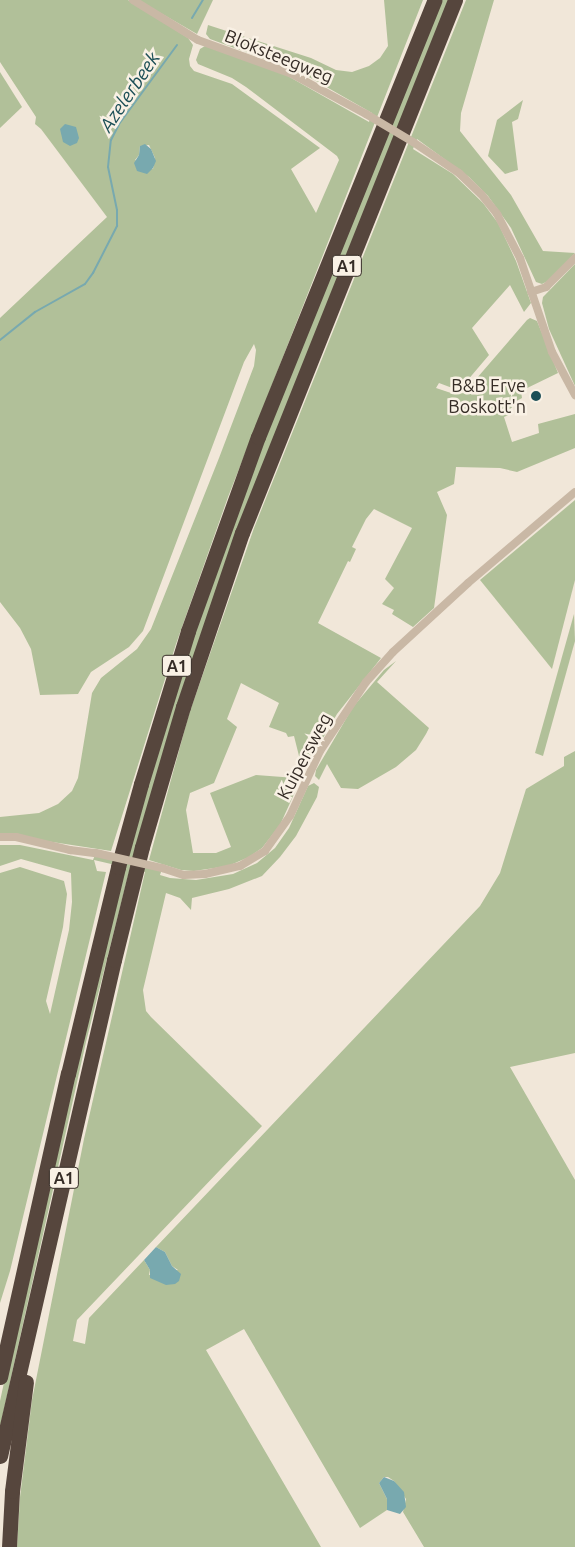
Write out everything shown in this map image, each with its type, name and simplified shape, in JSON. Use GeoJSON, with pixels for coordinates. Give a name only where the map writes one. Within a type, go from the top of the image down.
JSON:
{"type":"FeatureCollection","features":[{"type":"Feature","properties":{"kind":"highway","name":"A1"},"geometry":{"type":"LineString","coordinates":[[0,1336],[24,1271],[121,858],[141,784],[188,631],[258,437],[435,0]]}},
{"type":"Feature","properties":{"kind":"highway","name":"A1"},"geometry":{"type":"LineString","coordinates":[[9,1547],[17,1442],[37,1327],[36,1302],[130,894],[183,707],[242,533],[455,0]]}},
{"type":"Feature","properties":{"kind":"highway"},"geometry":{"type":"LineString","coordinates":[[0,1377],[24,1271]]}},
{"type":"Feature","properties":{"kind":"highway"},"geometry":{"type":"LineString","coordinates":[[0,1456],[36,1302]]}},
{"type":"Feature","properties":{"kind":"street","name":"Bloksteegweg"},"geometry":{"type":"LineString","coordinates":[[133,0],[198,40],[292,74],[366,114],[413,142],[459,173],[481,194],[497,214],[514,243],[552,352],[575,395]]}},
{"type":"Feature","properties":{"kind":"street"},"geometry":{"type":"LineString","coordinates":[[531,292],[546,287],[575,258]]}},
{"type":"Feature","properties":{"kind":"street","name":"Kuipersweg"},"geometry":{"type":"LineString","coordinates":[[0,837],[16,837],[70,850],[96,853],[184,875],[206,874],[240,866],[265,851],[290,816],[320,751],[366,682],[393,652],[468,583],[575,492]]}},
{"type":"Feature","properties":{"kind":"green space"},"geometry":{"type":"Polygon","coordinates":[[[0,0],[128,0],[188,38],[193,45],[189,59],[190,66],[194,71],[232,84],[320,148],[291,169],[316,213],[339,160],[337,156],[246,87],[232,78],[198,64],[196,60],[200,49],[205,46],[286,75],[369,122],[372,113],[302,73],[210,39],[206,34],[208,25],[311,58],[336,70],[352,72],[369,66],[380,58],[388,46],[384,0],[423,0],[228,497],[176,644],[111,851],[0,834],[0,817],[39,813],[58,804],[72,791],[78,778],[92,693],[101,678],[137,649],[151,629],[254,366],[256,350],[254,344],[244,362],[143,631],[129,647],[91,672],[78,694],[40,695],[31,649],[20,628],[0,602],[0,318],[107,217],[41,129],[35,124],[36,117],[0,62],[0,0]],[[149,145],[140,146],[139,155],[135,160],[153,169],[155,158],[149,145]]]}},
{"type":"Feature","properties":{"kind":"green space"},"geometry":{"type":"Polygon","coordinates":[[[138,0],[213,0],[197,34],[138,0]]]}},
{"type":"Feature","properties":{"kind":"green space"},"geometry":{"type":"Polygon","coordinates":[[[440,0],[449,0],[251,499],[134,856],[162,869],[160,875],[170,878],[196,880],[233,874],[257,863],[275,848],[289,828],[308,786],[314,783],[319,787],[317,797],[296,836],[262,876],[229,889],[192,898],[191,910],[180,898],[166,893],[143,990],[146,1011],[151,1017],[262,1126],[77,1320],[73,1341],[85,1344],[89,1318],[144,1260],[150,1270],[149,1275],[178,1270],[172,1266],[165,1252],[156,1247],[480,906],[500,873],[526,789],[564,766],[564,757],[575,751],[575,1053],[510,1067],[575,1180],[575,1547],[424,1547],[403,1512],[406,1499],[394,1481],[388,1477],[384,1477],[379,1483],[387,1499],[387,1510],[360,1528],[244,1329],[206,1350],[321,1547],[17,1547],[20,1497],[32,1400],[84,1139],[145,872],[130,868],[86,1042],[0,1427],[0,1401],[29,1268],[124,867],[94,860],[97,871],[106,872],[10,1271],[0,1303],[0,873],[20,867],[64,881],[67,894],[63,927],[46,1001],[50,1014],[69,930],[72,902],[71,873],[21,859],[0,866],[0,845],[20,845],[93,860],[95,855],[125,862],[179,676],[272,420],[440,0]]]}},
{"type":"Feature","properties":{"kind":"green space"},"geometry":{"type":"Polygon","coordinates":[[[466,0],[494,0],[461,113],[460,131],[511,195],[543,251],[575,253],[550,280],[542,284],[536,282],[511,228],[488,196],[469,177],[417,139],[413,149],[453,174],[483,203],[498,223],[516,261],[531,303],[524,312],[510,285],[472,328],[489,355],[461,388],[455,389],[439,383],[436,388],[454,394],[464,393],[527,320],[530,318],[537,321],[558,373],[521,391],[522,398],[511,404],[513,413],[504,417],[512,442],[539,433],[538,424],[575,414],[575,448],[517,472],[500,468],[456,467],[454,484],[437,492],[447,515],[434,608],[413,627],[392,614],[394,610],[382,604],[394,588],[385,579],[412,528],[374,509],[366,519],[352,547],[356,549],[350,562],[348,561],[318,623],[381,658],[337,714],[306,767],[296,767],[300,760],[294,736],[288,737],[286,733],[269,727],[279,703],[241,683],[227,719],[237,727],[214,783],[190,793],[186,810],[193,853],[216,853],[231,847],[210,793],[256,775],[296,778],[299,783],[280,825],[262,848],[249,857],[228,866],[194,871],[181,870],[149,860],[189,714],[254,528],[466,0]]]}},
{"type":"Feature","properties":{"kind":"green space"},"geometry":{"type":"Polygon","coordinates":[[[0,72],[22,107],[0,128],[0,72]]]}},
{"type":"Feature","properties":{"kind":"green space"},"geometry":{"type":"Polygon","coordinates":[[[523,100],[518,119],[512,122],[518,170],[505,174],[488,156],[497,120],[523,100]]]}},
{"type":"Feature","properties":{"kind":"green space"},"geometry":{"type":"Polygon","coordinates":[[[575,264],[575,386],[549,329],[542,303],[543,297],[575,264]]]}},
{"type":"Feature","properties":{"kind":"green space"},"geometry":{"type":"Polygon","coordinates":[[[575,500],[575,580],[552,669],[480,580],[575,500]]]}},
{"type":"Feature","properties":{"kind":"green space"},"geometry":{"type":"Polygon","coordinates":[[[574,614],[575,641],[543,756],[535,753],[574,614]]]}},
{"type":"Feature","properties":{"kind":"green space"},"geometry":{"type":"Polygon","coordinates":[[[396,661],[377,682],[429,728],[416,750],[396,767],[358,789],[341,788],[327,764],[319,780],[315,776],[316,770],[353,707],[384,670],[396,661]]]}},
{"type":"Feature","properties":{"kind":"water"},"geometry":{"type":"Polygon","coordinates":[[[65,124],[76,127],[79,138],[77,143],[70,146],[63,142],[60,129],[65,124]]]}},
{"type":"Feature","properties":{"kind":"water"},"geometry":{"type":"Polygon","coordinates":[[[145,144],[151,149],[156,161],[153,168],[147,174],[137,171],[134,163],[139,155],[140,146],[145,144]]]}},
{"type":"Feature","properties":{"kind":"water"},"geometry":{"type":"Polygon","coordinates":[[[156,1247],[165,1252],[172,1266],[181,1274],[179,1281],[175,1284],[166,1285],[150,1278],[150,1270],[144,1260],[156,1247]]]}},
{"type":"Feature","properties":{"kind":"water"},"geometry":{"type":"Polygon","coordinates":[[[384,1477],[394,1481],[404,1492],[406,1507],[400,1514],[387,1510],[387,1499],[379,1483],[384,1477]]]}},
{"type":"Feature","properties":{"kind":"waterway","name":"Azelerbeek"},"geometry":{"type":"LineString","coordinates":[[192,18],[203,0]]}},
{"type":"Feature","properties":{"kind":"waterway","name":"Azelerbeek"},"geometry":{"type":"LineString","coordinates":[[0,340],[35,312],[85,284],[93,273],[117,226],[117,210],[108,167],[111,140],[119,124],[177,45]]}},
{"type":"Feature","properties":{"kind":"place","name":"B&B Erve Boskott'n"},"geometry":{"type":"Point","coordinates":[536,396]}}]}
